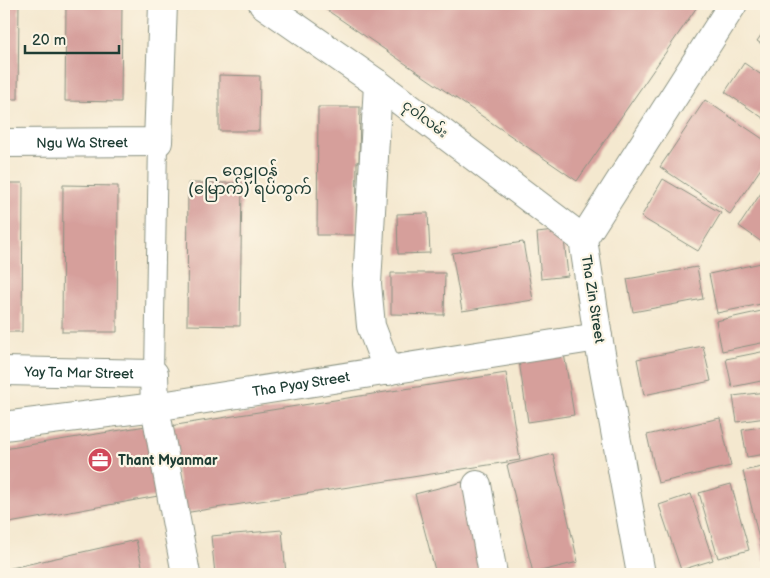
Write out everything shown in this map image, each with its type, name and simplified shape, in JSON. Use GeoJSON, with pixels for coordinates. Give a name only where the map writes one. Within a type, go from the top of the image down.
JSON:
{"type":"FeatureCollection","features":[{"type":"Feature","properties":{"kind":"street"},"geometry":{"type":"LineString","coordinates":[[158,142],[163,4]]}},
{"type":"Feature","properties":{"kind":"street","name":"ငုဝါလမ်း"},"geometry":{"type":"LineString","coordinates":[[263,4],[378,84],[584,239]]}},
{"type":"Feature","properties":{"kind":"street","name":"Tha Zin Street"},"geometry":{"type":"LineString","coordinates":[[640,574],[598,337],[584,239],[733,4]]}},
{"type":"Feature","properties":{"kind":"street"},"geometry":{"type":"LineString","coordinates":[[378,84],[367,284],[371,326],[388,371]]}},
{"type":"Feature","properties":{"kind":"street","name":"Ngu Wa Street"},"geometry":{"type":"LineString","coordinates":[[4,143],[158,142]]}},
{"type":"Feature","properties":{"kind":"street","name":"Tha Pyay Street"},"geometry":{"type":"LineString","coordinates":[[4,426],[156,407],[598,337]]}},
{"type":"Feature","properties":{"kind":"street","name":"Yay Ta Mar Street"},"geometry":{"type":"LineString","coordinates":[[4,371],[154,374]]}},
{"type":"Feature","properties":{"kind":"street"},"geometry":{"type":"LineString","coordinates":[[154,374],[156,407],[186,574]]}},
{"type":"Feature","properties":{"kind":"street"},"geometry":{"type":"LineString","coordinates":[[477,485],[493,574]]}},
{"type":"Feature","properties":{"kind":"lane"},"geometry":{"type":"LineString","coordinates":[[154,374],[158,142]]}},
{"type":"Feature","properties":{"kind":"building"},"geometry":{"type":"Polygon","coordinates":[[[4,4],[19,4],[18,99],[4,99],[4,4]]]}},
{"type":"Feature","properties":{"kind":"building"},"geometry":{"type":"Polygon","coordinates":[[[66,4],[122,4],[121,102],[65,101],[66,4]]]}},
{"type":"Feature","properties":{"kind":"building"},"geometry":{"type":"Polygon","coordinates":[[[318,4],[699,4],[577,181],[318,4]]]}},
{"type":"Feature","properties":{"kind":"building"},"geometry":{"type":"Polygon","coordinates":[[[766,28],[766,47],[757,41],[766,28]]]}},
{"type":"Feature","properties":{"kind":"building"},"geometry":{"type":"Polygon","coordinates":[[[744,63],[766,78],[766,120],[725,92],[744,63]]]}},
{"type":"Feature","properties":{"kind":"building"},"geometry":{"type":"Polygon","coordinates":[[[219,75],[260,76],[259,131],[219,131],[219,75]]]}},
{"type":"Feature","properties":{"kind":"building"},"geometry":{"type":"Polygon","coordinates":[[[705,100],[766,141],[766,161],[730,214],[660,167],[705,100]]]}},
{"type":"Feature","properties":{"kind":"building"},"geometry":{"type":"Polygon","coordinates":[[[318,107],[360,107],[356,235],[317,235],[318,107]]]}},
{"type":"Feature","properties":{"kind":"building"},"geometry":{"type":"Polygon","coordinates":[[[663,179],[721,213],[698,251],[641,217],[663,179]]]}},
{"type":"Feature","properties":{"kind":"building"},"geometry":{"type":"Polygon","coordinates":[[[4,183],[23,183],[22,332],[4,332],[4,183]]]}},
{"type":"Feature","properties":{"kind":"building"},"geometry":{"type":"Polygon","coordinates":[[[188,183],[242,183],[240,326],[187,325],[188,183]]]}},
{"type":"Feature","properties":{"kind":"building"},"geometry":{"type":"Polygon","coordinates":[[[63,185],[118,186],[117,332],[62,332],[63,185]]]}},
{"type":"Feature","properties":{"kind":"building"},"geometry":{"type":"Polygon","coordinates":[[[761,193],[766,196],[766,245],[739,226],[761,193]]]}},
{"type":"Feature","properties":{"kind":"building"},"geometry":{"type":"Polygon","coordinates":[[[428,213],[430,253],[398,254],[397,214],[428,213]]]}},
{"type":"Feature","properties":{"kind":"building"},"geometry":{"type":"Polygon","coordinates":[[[563,230],[568,276],[541,279],[537,233],[563,230]]]}},
{"type":"Feature","properties":{"kind":"building"},"geometry":{"type":"Polygon","coordinates":[[[523,242],[533,300],[462,311],[452,253],[523,242]]]}},
{"type":"Feature","properties":{"kind":"building"},"geometry":{"type":"Polygon","coordinates":[[[766,262],[766,303],[717,313],[709,274],[766,262]]]}},
{"type":"Feature","properties":{"kind":"building"},"geometry":{"type":"Polygon","coordinates":[[[697,267],[703,299],[633,312],[627,279],[697,267]]]}},
{"type":"Feature","properties":{"kind":"building"},"geometry":{"type":"Polygon","coordinates":[[[391,273],[445,273],[444,315],[391,314],[391,273]]]}},
{"type":"Feature","properties":{"kind":"building"},"geometry":{"type":"Polygon","coordinates":[[[766,310],[766,342],[722,351],[716,321],[766,310]]]}},
{"type":"Feature","properties":{"kind":"building"},"geometry":{"type":"Polygon","coordinates":[[[703,346],[711,381],[644,395],[637,359],[703,346]]]}},
{"type":"Feature","properties":{"kind":"building"},"geometry":{"type":"Polygon","coordinates":[[[563,347],[574,415],[528,422],[518,354],[563,347]]]}},
{"type":"Feature","properties":{"kind":"building"},"geometry":{"type":"Polygon","coordinates":[[[766,351],[766,380],[732,387],[726,359],[766,351]]]}},
{"type":"Feature","properties":{"kind":"building"},"geometry":{"type":"Polygon","coordinates":[[[506,373],[520,460],[184,513],[170,426],[506,373]]]}},
{"type":"Feature","properties":{"kind":"building"},"geometry":{"type":"Polygon","coordinates":[[[766,392],[766,418],[737,422],[733,396],[766,392]]]}},
{"type":"Feature","properties":{"kind":"building"},"geometry":{"type":"Polygon","coordinates":[[[720,418],[731,466],[658,483],[647,435],[720,418]]]}},
{"type":"Feature","properties":{"kind":"building"},"geometry":{"type":"Polygon","coordinates":[[[152,425],[169,494],[4,524],[4,449],[152,425]]]}},
{"type":"Feature","properties":{"kind":"building"},"geometry":{"type":"Polygon","coordinates":[[[766,426],[766,454],[747,457],[742,430],[766,426]]]}},
{"type":"Feature","properties":{"kind":"building"},"geometry":{"type":"Polygon","coordinates":[[[553,454],[578,562],[533,573],[507,465],[553,454]]]}},
{"type":"Feature","properties":{"kind":"building"},"geometry":{"type":"Polygon","coordinates":[[[766,466],[766,560],[764,560],[743,471],[766,466]]]}},
{"type":"Feature","properties":{"kind":"building"},"geometry":{"type":"Polygon","coordinates":[[[462,482],[486,574],[436,574],[415,494],[462,482]]]}},
{"type":"Feature","properties":{"kind":"building"},"geometry":{"type":"Polygon","coordinates":[[[731,484],[749,550],[718,558],[699,493],[731,484]]]}},
{"type":"Feature","properties":{"kind":"building"},"geometry":{"type":"Polygon","coordinates":[[[691,494],[713,560],[681,570],[659,505],[691,494]]]}},
{"type":"Feature","properties":{"kind":"building"},"geometry":{"type":"Polygon","coordinates":[[[282,530],[286,574],[215,574],[211,536],[282,530]]]}},
{"type":"Feature","properties":{"kind":"building"},"geometry":{"type":"Polygon","coordinates":[[[136,540],[144,574],[8,574],[7,569],[136,540]]]}},
{"type":"Feature","properties":{"kind":"place","name":"Thant Myanmar"},"geometry":{"type":"Point","coordinates":[100,460]}},
{"type":"Feature","properties":{"kind":"district","name":"ဝေဠုဝန် (မြောက်) ရပ်ကွက်"},"geometry":{"type":"Point","coordinates":[250,180]}}]}
